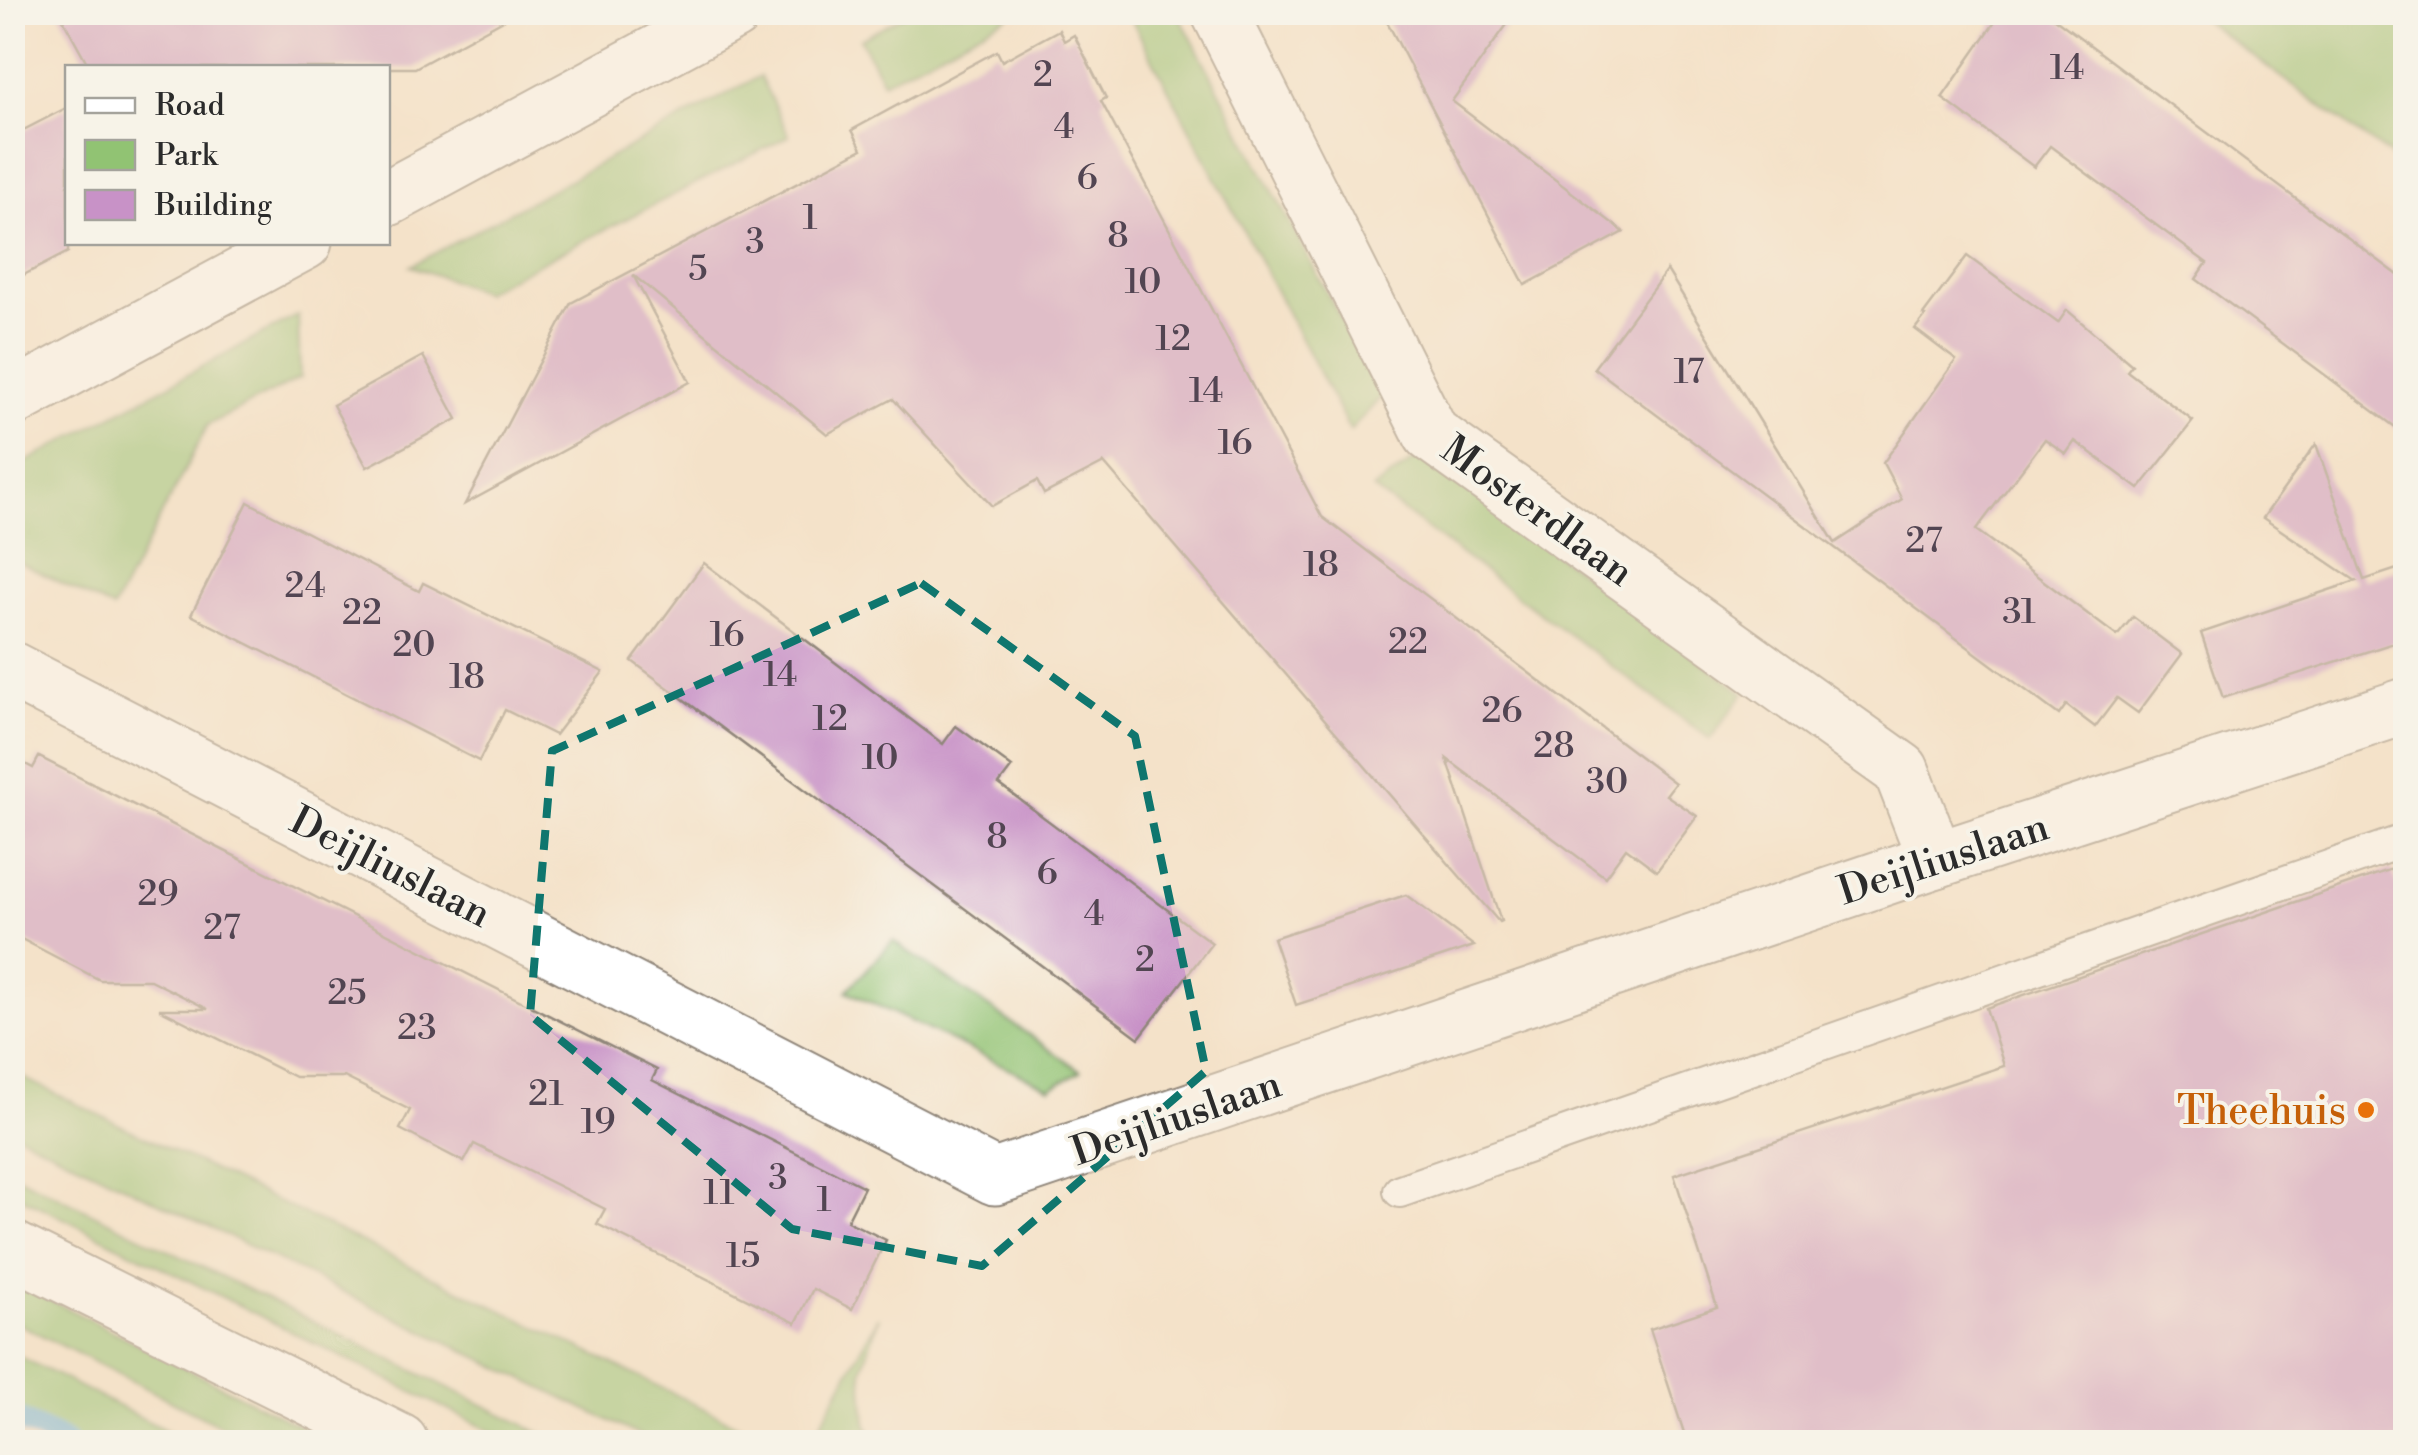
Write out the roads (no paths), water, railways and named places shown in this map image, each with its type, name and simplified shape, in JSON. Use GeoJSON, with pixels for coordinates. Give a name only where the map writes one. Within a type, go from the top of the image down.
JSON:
{"type":"FeatureCollection","features":[{"type":"Feature","properties":{"kind":"street"},"geometry":{"type":"LineString","coordinates":[[390,197],[733,12]]}},
{"type":"Feature","properties":{"kind":"street","name":"Mosterdlaan"},"geometry":{"type":"LineString","coordinates":[[1218,12],[1432,434],[1901,770],[1936,860]]}},
{"type":"Feature","properties":{"kind":"street"},"geometry":{"type":"LineString","coordinates":[[12,399],[298,245]]}},
{"type":"Feature","properties":{"kind":"street","name":"Deijliuslaan"},"geometry":{"type":"LineString","coordinates":[[12,670],[995,1178],[1936,860],[2406,706]]}},
{"type":"Feature","properties":{"kind":"street"},"geometry":{"type":"LineString","coordinates":[[12,1249],[400,1442]]}},
{"type":"Feature","properties":{"kind":"lane"},"geometry":{"type":"LineString","coordinates":[[1400,1191],[2406,840]]}},
{"type":"Feature","properties":{"kind":"waterway"},"geometry":{"type":"LineString","coordinates":[[12,1416],[66,1442]]}},
{"type":"Feature","properties":{"kind":"place","name":"Theehuis"},"geometry":{"type":"Point","coordinates":[2366,1110]}}]}
